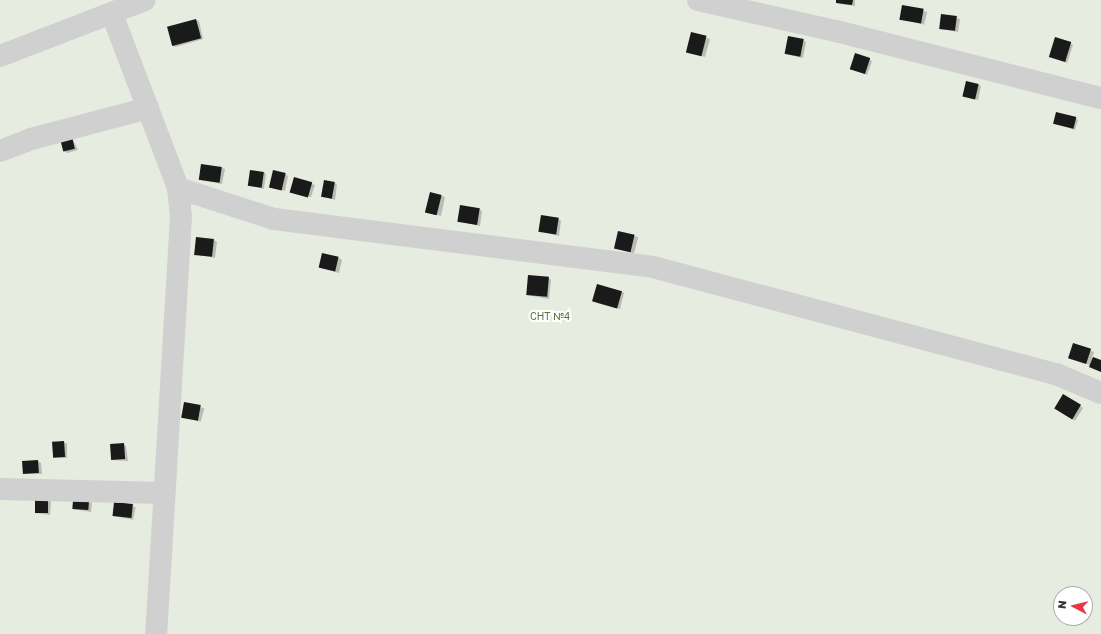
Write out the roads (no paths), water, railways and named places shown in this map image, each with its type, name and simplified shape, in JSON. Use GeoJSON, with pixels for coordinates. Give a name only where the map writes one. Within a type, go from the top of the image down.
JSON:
{"type":"FeatureCollection","features":[{"type":"Feature","properties":{"kind":"street"},"geometry":{"type":"LineString","coordinates":[[0,56],[112,14],[144,0]]}},
{"type":"Feature","properties":{"kind":"street"},"geometry":{"type":"LineString","coordinates":[[698,0],[836,31],[1101,98]]}},
{"type":"Feature","properties":{"kind":"street"},"geometry":{"type":"LineString","coordinates":[[112,14],[178,188],[181,217],[163,493],[156,634]]}},
{"type":"Feature","properties":{"kind":"street"},"geometry":{"type":"LineString","coordinates":[[0,151],[31,139],[148,108]]}},
{"type":"Feature","properties":{"kind":"street"},"geometry":{"type":"LineString","coordinates":[[178,188],[274,219],[653,267],[1056,374],[1101,393]]}},
{"type":"Feature","properties":{"kind":"street"},"geometry":{"type":"LineString","coordinates":[[0,489],[163,493]]}},
{"type":"Feature","properties":{"kind":"park label","name":"СНТ №4"},"geometry":{"type":"Point","coordinates":[550,317]}}]}
